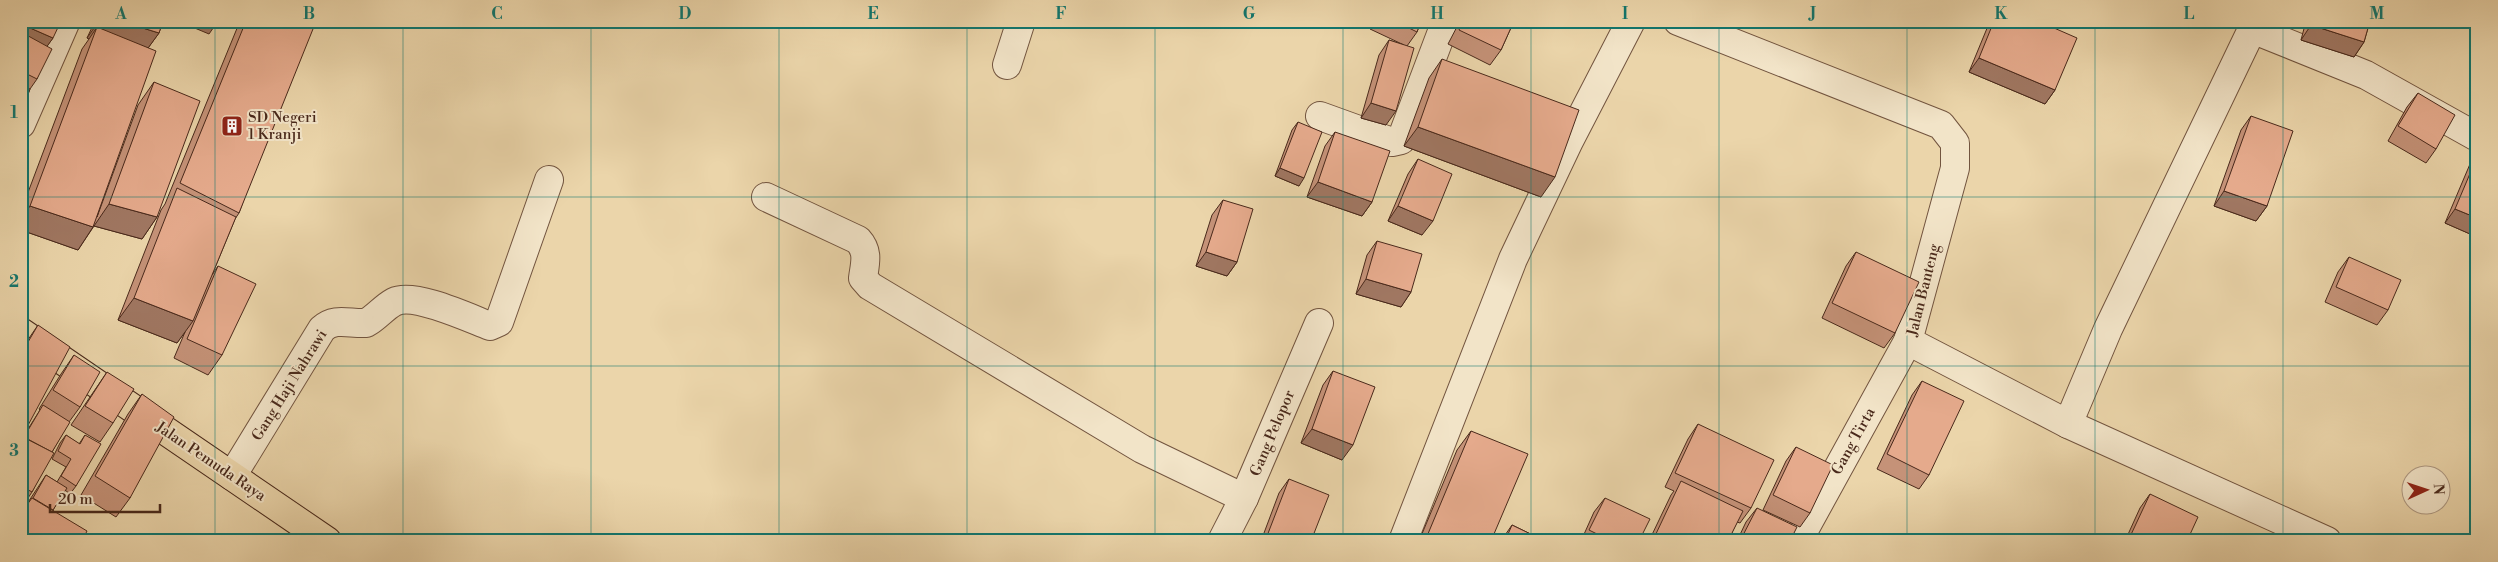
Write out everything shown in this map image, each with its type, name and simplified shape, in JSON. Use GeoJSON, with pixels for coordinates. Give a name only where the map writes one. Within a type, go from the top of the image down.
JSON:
{"type":"FeatureCollection","features":[{"type":"Feature","properties":{"kind":"main road","name":"Jalan Pemuda Raya"},"geometry":{"type":"LineString","coordinates":[[21,332],[232,476],[310,536]]}},
{"type":"Feature","properties":{"kind":"street"},"geometry":{"type":"LineString","coordinates":[[21,124],[66,21]]}},
{"type":"Feature","properties":{"kind":"street"},"geometry":{"type":"LineString","coordinates":[[1007,65],[1021,21]]}},
{"type":"Feature","properties":{"kind":"street"},"geometry":{"type":"LineString","coordinates":[[1320,116],[1392,142],[1401,140],[1446,21]]}},
{"type":"Feature","properties":{"kind":"street"},"geometry":{"type":"LineString","coordinates":[[1403,541],[1513,259],[1569,141],[1631,21]]}},
{"type":"Feature","properties":{"kind":"street","name":"Jalan Banteng"},"geometry":{"type":"LineString","coordinates":[[1678,21],[1941,125],[1955,143],[1955,168],[1908,341],[2068,424],[2327,541]]}},
{"type":"Feature","properties":{"kind":"street"},"geometry":{"type":"LineString","coordinates":[[2068,424],[2108,329],[2254,25],[2366,75],[2477,137]]}},
{"type":"Feature","properties":{"kind":"street","name":"Gang Haji Nahrawi"},"geometry":{"type":"LineString","coordinates":[[232,476],[322,329],[328,323],[342,321],[366,323],[394,302],[406,299],[432,305],[490,326],[499,322],[549,180]]}},
{"type":"Feature","properties":{"kind":"street"},"geometry":{"type":"LineString","coordinates":[[766,197],[858,240],[864,246],[866,256],[863,278],[870,286],[1142,449],[1244,498]]}},
{"type":"Feature","properties":{"kind":"street","name":"Gang Pelopor"},"geometry":{"type":"LineString","coordinates":[[1222,541],[1244,498],[1320,323]]}},
{"type":"Feature","properties":{"kind":"street","name":"Gang Tirta"},"geometry":{"type":"LineString","coordinates":[[1798,541],[1908,341]]}},
{"type":"Feature","properties":{"kind":"building"},"geometry":{"type":"Polygon","coordinates":[[[21,21],[61,21],[53,38],[21,24],[21,21]]]}},
{"type":"Feature","properties":{"kind":"building"},"geometry":{"type":"Polygon","coordinates":[[[120,21],[163,21],[159,33],[120,21]]]}},
{"type":"Feature","properties":{"kind":"building","name":"SD Negeri 1 Kranji"},"geometry":{"type":"Polygon","coordinates":[[[246,21],[308,21],[315,24],[239,213],[180,183],[246,21]]]}},
{"type":"Feature","properties":{"kind":"building"},"geometry":{"type":"Polygon","coordinates":[[[1395,21],[1421,21],[1417,32],[1395,21]]]}},
{"type":"Feature","properties":{"kind":"building"},"geometry":{"type":"Polygon","coordinates":[[[1463,21],[1514,21],[1501,50],[1459,30],[1463,21]]]}},
{"type":"Feature","properties":{"kind":"building"},"geometry":{"type":"Polygon","coordinates":[[[1994,21],[2038,21],[2077,38],[2055,90],[1979,58],[1994,21]]]}},
{"type":"Feature","properties":{"kind":"building"},"geometry":{"type":"Polygon","coordinates":[[[2312,21],[2370,21],[2364,42],[2311,25],[2312,21]]]}},
{"type":"Feature","properties":{"kind":"building"},"geometry":{"type":"Polygon","coordinates":[[[97,27],[156,51],[93,227],[30,206],[97,27]]]}},
{"type":"Feature","properties":{"kind":"building"},"geometry":{"type":"Polygon","coordinates":[[[21,32],[52,49],[37,79],[21,71],[21,32]]]}},
{"type":"Feature","properties":{"kind":"building"},"geometry":{"type":"Polygon","coordinates":[[[1389,40],[1414,48],[1396,111],[1371,103],[1389,40]]]}},
{"type":"Feature","properties":{"kind":"building"},"geometry":{"type":"Polygon","coordinates":[[[1442,59],[1579,110],[1555,177],[1418,127],[1442,59]]]}},
{"type":"Feature","properties":{"kind":"building"},"geometry":{"type":"Polygon","coordinates":[[[154,82],[200,101],[157,217],[109,204],[154,82]]]}},
{"type":"Feature","properties":{"kind":"building"},"geometry":{"type":"Polygon","coordinates":[[[21,85],[30,89],[25,102],[21,101],[21,85]]]}},
{"type":"Feature","properties":{"kind":"building"},"geometry":{"type":"Polygon","coordinates":[[[2418,93],[2455,115],[2436,149],[2398,126],[2418,93]]]}},
{"type":"Feature","properties":{"kind":"building"},"geometry":{"type":"Polygon","coordinates":[[[21,101],[26,103],[21,115],[21,101]]]}},
{"type":"Feature","properties":{"kind":"building"},"geometry":{"type":"Polygon","coordinates":[[[2251,116],[2293,131],[2267,206],[2224,191],[2251,116]]]}},
{"type":"Feature","properties":{"kind":"building"},"geometry":{"type":"Polygon","coordinates":[[[1298,122],[1322,132],[1304,178],[1280,168],[1298,122]]]}},
{"type":"Feature","properties":{"kind":"building"},"geometry":{"type":"Polygon","coordinates":[[[1335,132],[1390,151],[1372,202],[1318,182],[1335,132]]]}},
{"type":"Feature","properties":{"kind":"building"},"geometry":{"type":"Polygon","coordinates":[[[2477,157],[2477,218],[2455,209],[2477,157]]]}},
{"type":"Feature","properties":{"kind":"building"},"geometry":{"type":"Polygon","coordinates":[[[1418,159],[1452,174],[1433,221],[1398,206],[1418,159]]]}},
{"type":"Feature","properties":{"kind":"building"},"geometry":{"type":"Polygon","coordinates":[[[177,188],[236,217],[193,321],[134,298],[177,188]]]}},
{"type":"Feature","properties":{"kind":"building"},"geometry":{"type":"Polygon","coordinates":[[[1223,200],[1253,209],[1237,262],[1206,252],[1223,200]]]}},
{"type":"Feature","properties":{"kind":"building"},"geometry":{"type":"Polygon","coordinates":[[[1377,241],[1422,254],[1411,292],[1366,279],[1377,241]]]}},
{"type":"Feature","properties":{"kind":"building"},"geometry":{"type":"Polygon","coordinates":[[[1856,252],[1919,282],[1895,333],[1832,303],[1856,252]]]}},
{"type":"Feature","properties":{"kind":"building"},"geometry":{"type":"Polygon","coordinates":[[[2349,257],[2401,280],[2388,310],[2336,287],[2349,257]]]}},
{"type":"Feature","properties":{"kind":"building"},"geometry":{"type":"Polygon","coordinates":[[[218,266],[256,284],[222,355],[187,339],[218,266]]]}},
{"type":"Feature","properties":{"kind":"building"},"geometry":{"type":"Polygon","coordinates":[[[38,325],[70,347],[26,429],[21,426],[21,354],[38,325]]]}},
{"type":"Feature","properties":{"kind":"building"},"geometry":{"type":"Polygon","coordinates":[[[74,355],[100,372],[80,407],[53,390],[74,355]]]}},
{"type":"Feature","properties":{"kind":"building"},"geometry":{"type":"Polygon","coordinates":[[[1333,371],[1375,387],[1353,445],[1312,429],[1333,371]]]}},
{"type":"Feature","properties":{"kind":"building"},"geometry":{"type":"Polygon","coordinates":[[[107,372],[134,389],[113,423],[85,406],[107,372]]]}},
{"type":"Feature","properties":{"kind":"building"},"geometry":{"type":"Polygon","coordinates":[[[1922,381],[1964,401],[1929,475],[1887,454],[1922,381]]]}},
{"type":"Feature","properties":{"kind":"building"},"geometry":{"type":"Polygon","coordinates":[[[142,394],[174,417],[130,498],[95,476],[142,394]]]}},
{"type":"Feature","properties":{"kind":"building"},"geometry":{"type":"Polygon","coordinates":[[[43,405],[70,422],[52,452],[24,437],[43,405]]]}},
{"type":"Feature","properties":{"kind":"building"},"geometry":{"type":"Polygon","coordinates":[[[1698,424],[1774,460],[1751,508],[1675,473],[1698,424]]]}},
{"type":"Feature","properties":{"kind":"building"},"geometry":{"type":"Polygon","coordinates":[[[1471,431],[1528,454],[1491,541],[1425,541],[1471,431]]]}},
{"type":"Feature","properties":{"kind":"building"},"geometry":{"type":"Polygon","coordinates":[[[66,435],[80,444],[85,435],[101,444],[76,486],[61,476],[71,459],[58,451],[66,435]]]}},
{"type":"Feature","properties":{"kind":"building"},"geometry":{"type":"Polygon","coordinates":[[[21,436],[54,453],[32,492],[21,486],[21,436]]]}},
{"type":"Feature","properties":{"kind":"building"},"geometry":{"type":"Polygon","coordinates":[[[1796,447],[1833,465],[1810,513],[1773,495],[1796,447]]]}},
{"type":"Feature","properties":{"kind":"building"},"geometry":{"type":"Polygon","coordinates":[[[46,475],[67,488],[53,510],[33,498],[46,475]]]}},
{"type":"Feature","properties":{"kind":"building"},"geometry":{"type":"Polygon","coordinates":[[[1289,479],[1329,495],[1311,541],[1280,541],[1267,536],[1289,479]]]}},
{"type":"Feature","properties":{"kind":"building"},"geometry":{"type":"Polygon","coordinates":[[[1681,481],[1743,511],[1728,541],[1660,541],[1654,538],[1681,481]]]}},
{"type":"Feature","properties":{"kind":"building"},"geometry":{"type":"Polygon","coordinates":[[[2150,494],[2198,517],[2187,541],[2128,541],[2150,494]]]}},
{"type":"Feature","properties":{"kind":"building"},"geometry":{"type":"Polygon","coordinates":[[[32,498],[87,531],[82,541],[26,541],[21,538],[21,513],[32,498]]]}},
{"type":"Feature","properties":{"kind":"building"},"geometry":{"type":"Polygon","coordinates":[[[1605,498],[1650,519],[1639,541],[1611,541],[1589,530],[1605,498]]]}},
{"type":"Feature","properties":{"kind":"building"},"geometry":{"type":"Polygon","coordinates":[[[1757,508],[1797,527],[1790,541],[1740,541],[1757,508]]]}},
{"type":"Feature","properties":{"kind":"building"},"geometry":{"type":"Polygon","coordinates":[[[1512,525],[1545,541],[1505,541],[1512,525]]]}},
{"type":"Feature","properties":{"kind":"place","name":"SD Negeri 1 Kranji"},"geometry":{"type":"Point","coordinates":[232,126]}}]}
